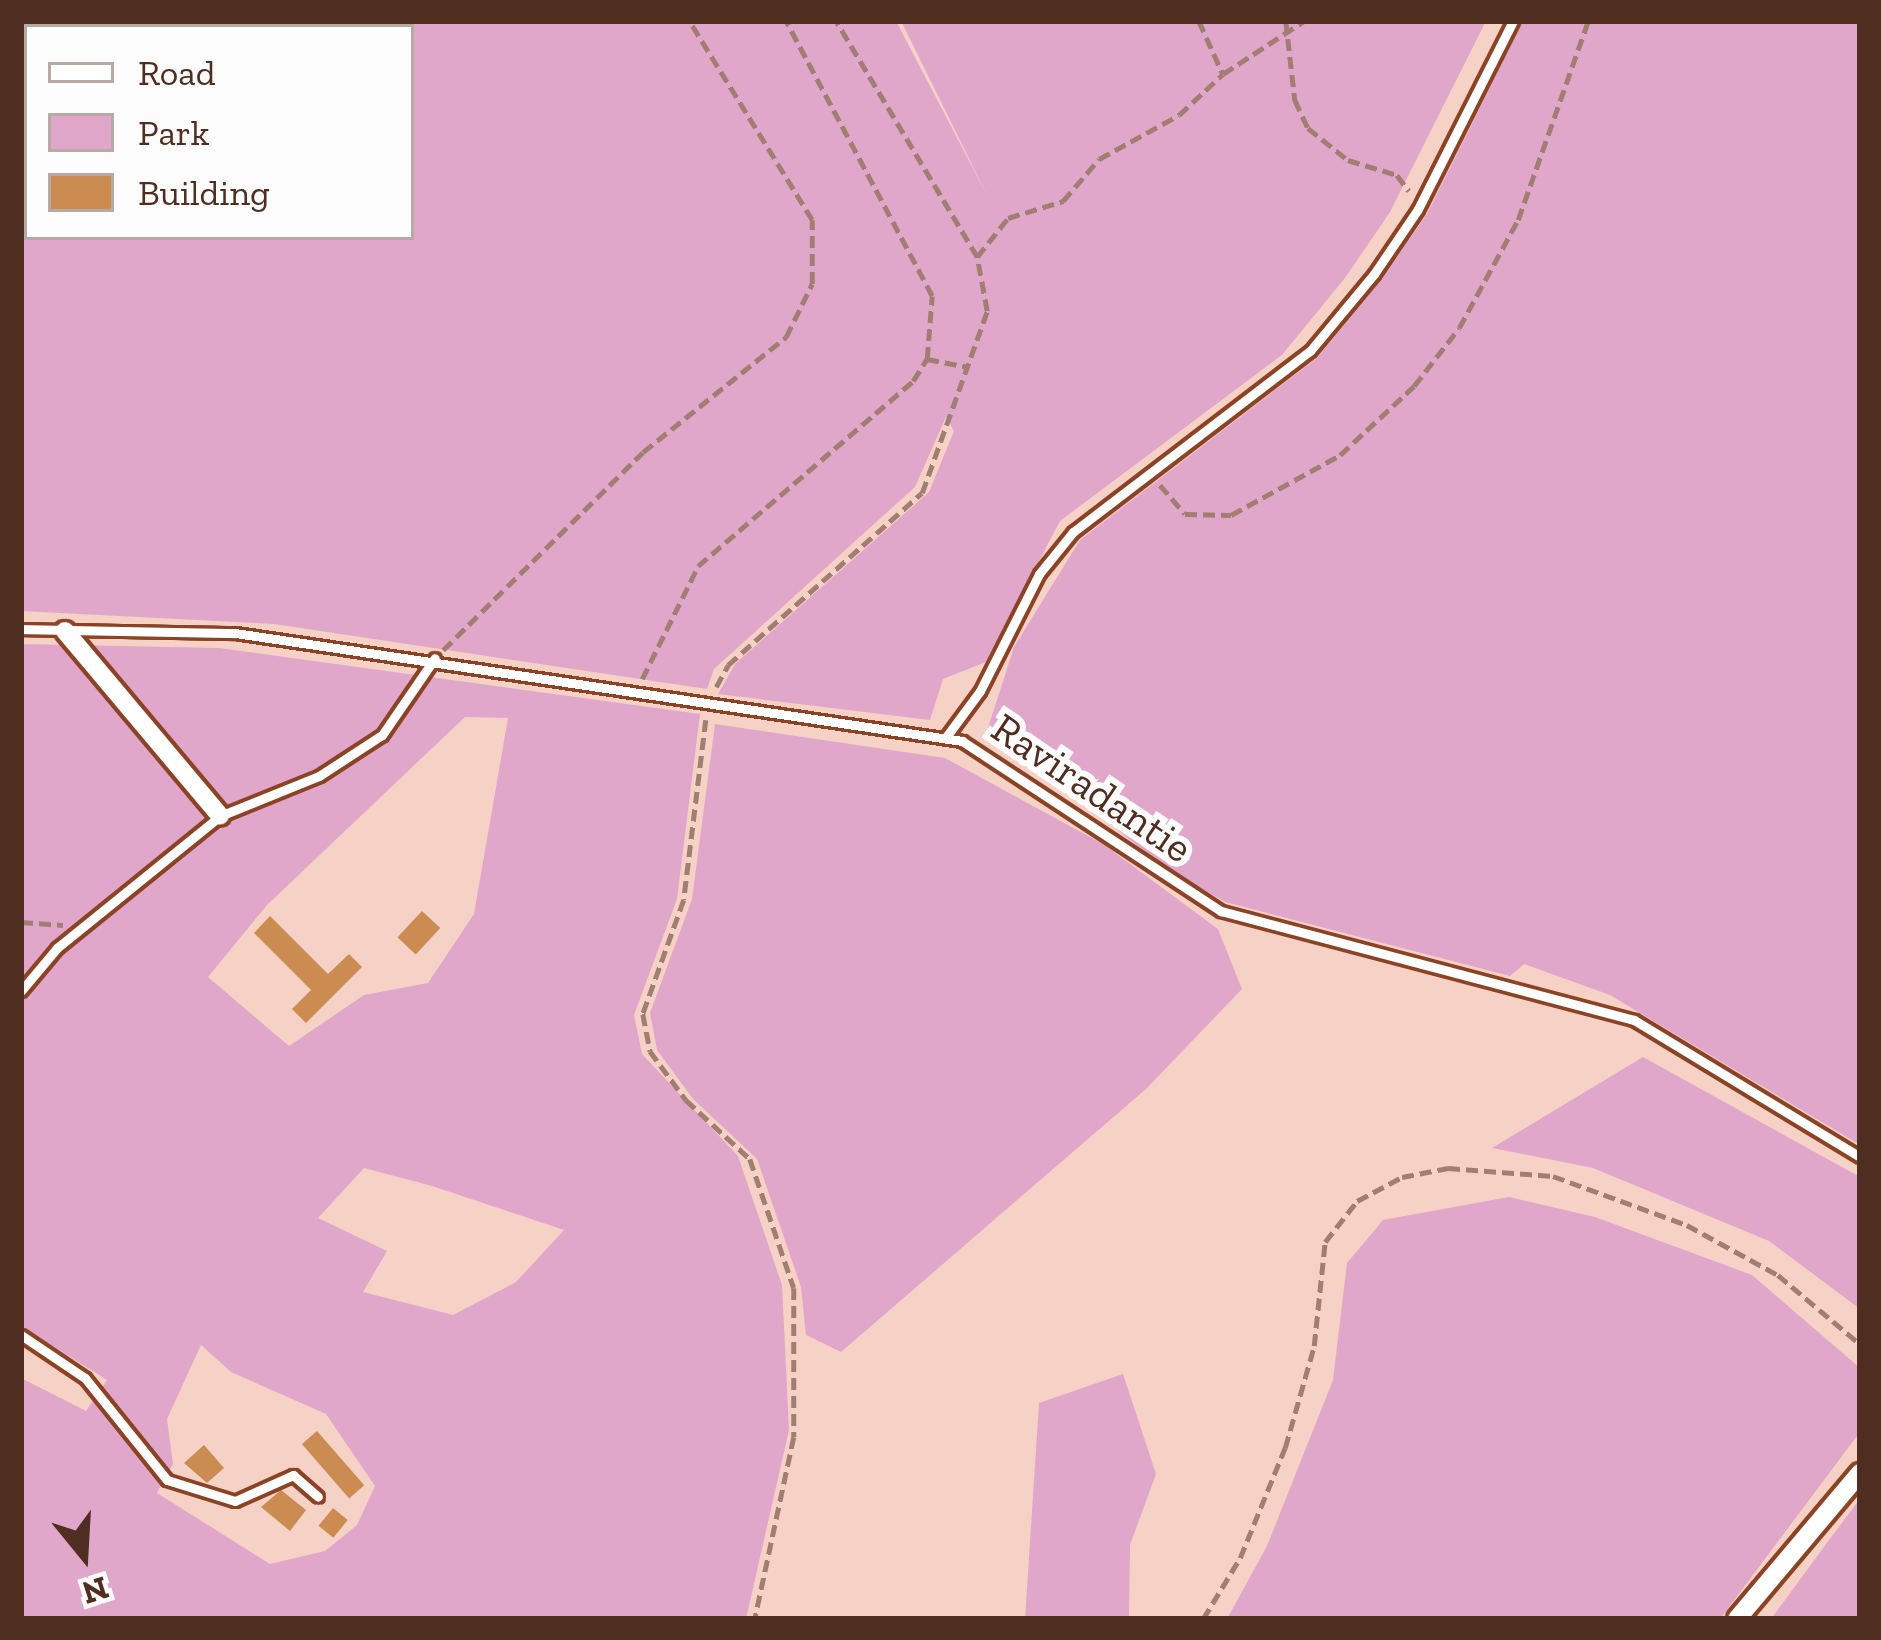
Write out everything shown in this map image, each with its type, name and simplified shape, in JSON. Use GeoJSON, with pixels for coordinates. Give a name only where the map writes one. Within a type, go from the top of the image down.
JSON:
{"type":"FeatureCollection","features":[{"type":"Feature","properties":{"kind":"street"},"geometry":{"type":"LineString","coordinates":[[65,631],[220,816]]}},
{"type":"Feature","properties":{"kind":"street"},"geometry":{"type":"LineString","coordinates":[[1737,1619],[1860,1473]]}},
{"type":"Feature","properties":{"kind":"lane"},"geometry":{"type":"LineString","coordinates":[[946,737],[980,692],[1039,574],[1073,532],[1310,351],[1418,209],[1513,21]]}},
{"type":"Feature","properties":{"kind":"lane","name":"Raviradantie"},"geometry":{"type":"LineString","coordinates":[[21,629],[235,633],[435,658],[631,694],[946,737],[1109,832],[1160,876],[1221,911],[1634,1020],[1860,1157]]}},
{"type":"Feature","properties":{"kind":"lane"},"geometry":{"type":"LineString","coordinates":[[21,991],[84,926],[220,816],[319,776],[382,735],[435,658]]}},
{"type":"Feature","properties":{"kind":"lane"},"geometry":{"type":"LineString","coordinates":[[21,1335],[85,1378],[167,1480],[236,1501],[293,1475],[318,1497]]}},
{"type":"Feature","properties":{"kind":"path"},"geometry":{"type":"LineString","coordinates":[[435,658],[643,452],[787,338],[812,284],[812,220],[689,21]]}},
{"type":"Feature","properties":{"kind":"path"},"geometry":{"type":"LineString","coordinates":[[631,694],[655,662],[698,566],[899,394],[927,359],[932,296],[786,21]]}},
{"type":"Feature","properties":{"kind":"path"},"geometry":{"type":"LineString","coordinates":[[754,1619],[794,1437],[794,1288],[750,1159],[686,1100],[650,1051],[643,1014],[685,900],[708,704],[728,665],[922,493],[987,311],[977,256],[836,21]]}},
{"type":"Feature","properties":{"kind":"path"},"geometry":{"type":"LineString","coordinates":[[1199,21],[1223,74]]}},
{"type":"Feature","properties":{"kind":"path"},"geometry":{"type":"LineString","coordinates":[[1286,21],[1295,100],[1308,128],[1348,160],[1396,175],[1418,209]]}},
{"type":"Feature","properties":{"kind":"path"},"geometry":{"type":"LineString","coordinates":[[977,256],[1007,218],[1063,201],[1099,160],[1179,115],[1223,74],[1304,21]]}},
{"type":"Feature","properties":{"kind":"path"},"geometry":{"type":"LineString","coordinates":[[1152,471],[1185,514],[1231,515],[1340,455],[1414,386],[1459,328],[1518,220],[1588,21]]}},
{"type":"Feature","properties":{"kind":"path"},"geometry":{"type":"LineString","coordinates":[[927,359],[970,368]]}},
{"type":"Feature","properties":{"kind":"path"},"geometry":{"type":"LineString","coordinates":[[21,922],[84,926]]}},
{"type":"Feature","properties":{"kind":"path"},"geometry":{"type":"LineString","coordinates":[[1203,1619],[1240,1558],[1285,1448],[1315,1346],[1325,1242],[1357,1201],[1402,1177],[1448,1168],[1511,1173],[1598,1192],[1687,1225],[1778,1275],[1860,1344]]}},
{"type":"Feature","properties":{"kind":"green space"},"geometry":{"type":"Polygon","coordinates":[[[21,21],[896,21],[987,195],[901,21],[1486,21],[1390,212],[1345,278],[1282,355],[1060,521],[986,662],[943,679],[930,720],[718,694],[735,664],[929,492],[954,431],[946,417],[915,487],[714,669],[707,689],[274,624],[21,611],[21,21]]]}},
{"type":"Feature","properties":{"kind":"green space"},"geometry":{"type":"Polygon","coordinates":[[[1523,21],[1860,21],[1860,1145],[1610,995],[1524,964],[1510,976],[1225,902],[1166,868],[988,728],[1014,647],[1080,540],[1317,358],[1381,280],[1427,214],[1523,21]]]}},
{"type":"Feature","properties":{"kind":"green space"},"geometry":{"type":"Polygon","coordinates":[[[21,644],[219,648],[700,714],[677,899],[634,1015],[642,1054],[738,1156],[782,1285],[789,1430],[746,1619],[21,1619],[21,1378],[86,1411],[107,1380],[21,1326],[21,644]],[[465,717],[267,905],[208,977],[289,1046],[364,995],[428,983],[474,914],[508,718],[465,717]],[[364,1168],[318,1218],[387,1251],[363,1292],[453,1315],[516,1282],[564,1230],[364,1168]],[[201,1345],[167,1419],[173,1464],[157,1493],[270,1564],[325,1551],[357,1525],[375,1486],[326,1414],[231,1372],[201,1345]]]}},
{"type":"Feature","properties":{"kind":"green space"},"geometry":{"type":"Polygon","coordinates":[[[715,724],[945,758],[1103,844],[1218,929],[1242,989],[1146,1089],[841,1352],[806,1335],[801,1287],[757,1159],[693,1099],[657,1050],[650,1013],[692,899],[715,724]]]}},
{"type":"Feature","properties":{"kind":"green space"},"geometry":{"type":"Polygon","coordinates":[[[1643,1057],[1860,1177],[1860,1309],[1769,1241],[1593,1168],[1492,1148],[1643,1057]]]}},
{"type":"Feature","properties":{"kind":"green space"},"geometry":{"type":"Polygon","coordinates":[[[1509,1197],[1595,1217],[1752,1275],[1860,1368],[1860,1432],[1720,1619],[1227,1619],[1267,1546],[1333,1380],[1347,1263],[1383,1220],[1509,1197]]]}},
{"type":"Feature","properties":{"kind":"green space"},"geometry":{"type":"Polygon","coordinates":[[[1123,1374],[1156,1474],[1130,1545],[1129,1619],[1025,1619],[1039,1403],[1123,1374]]]}},
{"type":"Feature","properties":{"kind":"green space"},"geometry":{"type":"Polygon","coordinates":[[[1860,1499],[1860,1619],[1771,1619],[1829,1540],[1860,1499]]]}},
{"type":"Feature","properties":{"kind":"building"},"geometry":{"type":"Polygon","coordinates":[[[422,911],[440,928],[416,954],[397,937],[422,911]]]}},
{"type":"Feature","properties":{"kind":"building"},"geometry":{"type":"Polygon","coordinates":[[[270,916],[328,974],[349,954],[362,967],[306,1023],[292,1009],[311,990],[254,933],[270,916]]]}},
{"type":"Feature","properties":{"kind":"building"},"geometry":{"type":"Polygon","coordinates":[[[317,1431],[364,1485],[349,1498],[302,1444],[317,1431]]]}},
{"type":"Feature","properties":{"kind":"building"},"geometry":{"type":"Polygon","coordinates":[[[204,1445],[224,1468],[207,1483],[184,1463],[204,1445]]]}},
{"type":"Feature","properties":{"kind":"building"},"geometry":{"type":"Polygon","coordinates":[[[281,1490],[306,1510],[290,1531],[261,1507],[281,1490]]]}},
{"type":"Feature","properties":{"kind":"building"},"geometry":{"type":"Polygon","coordinates":[[[333,1508],[348,1520],[333,1538],[319,1526],[333,1508]]]}}]}
